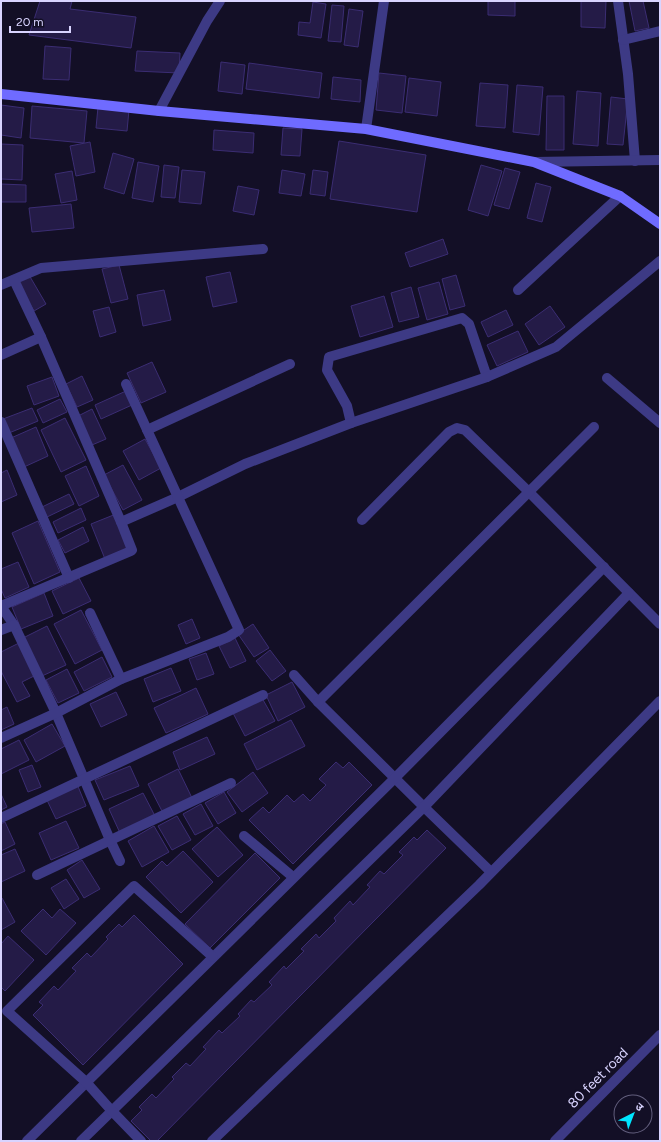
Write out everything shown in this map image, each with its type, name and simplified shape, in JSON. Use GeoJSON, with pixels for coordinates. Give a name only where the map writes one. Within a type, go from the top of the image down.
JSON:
{"type":"FeatureCollection","features":[{"type":"Feature","properties":{"kind":"street"},"geometry":{"type":"LineString","coordinates":[[159,111],[207,21],[220,1]]}},
{"type":"Feature","properties":{"kind":"street"},"geometry":{"type":"LineString","coordinates":[[366,129],[384,1]]}},
{"type":"Feature","properties":{"kind":"street"},"geometry":{"type":"LineString","coordinates":[[618,1],[628,74],[635,161]]}},
{"type":"Feature","properties":{"kind":"street"},"geometry":{"type":"LineString","coordinates":[[623,40],[660,31]]}},
{"type":"Feature","properties":{"kind":"street"},"geometry":{"type":"LineString","coordinates":[[1,94],[159,111],[366,129],[534,162],[620,196],[660,224]]}},
{"type":"Feature","properties":{"kind":"street"},"geometry":{"type":"LineString","coordinates":[[534,162],[660,160]]}},
{"type":"Feature","properties":{"kind":"street"},"geometry":{"type":"LineString","coordinates":[[518,290],[620,196]]}},
{"type":"Feature","properties":{"kind":"street"},"geometry":{"type":"LineString","coordinates":[[1,285],[41,268],[263,249]]}},
{"type":"Feature","properties":{"kind":"street"},"geometry":{"type":"LineString","coordinates":[[121,522],[178,497],[245,464],[351,423],[487,377],[556,347],[660,262]]}},
{"type":"Feature","properties":{"kind":"street"},"geometry":{"type":"LineString","coordinates":[[14,280],[41,337],[132,550],[131,552],[1,606],[14,625],[56,713],[120,861]]}},
{"type":"Feature","properties":{"kind":"street"},"geometry":{"type":"LineString","coordinates":[[351,423],[347,406],[327,370],[329,357],[462,318],[469,324],[487,377]]}},
{"type":"Feature","properties":{"kind":"street"},"geometry":{"type":"LineString","coordinates":[[1,355],[41,337]]}},
{"type":"Feature","properties":{"kind":"street"},"geometry":{"type":"LineString","coordinates":[[148,430],[290,364]]}},
{"type":"Feature","properties":{"kind":"street"},"geometry":{"type":"LineString","coordinates":[[608,378],[660,423]]}},
{"type":"Feature","properties":{"kind":"street"},"geometry":{"type":"LineString","coordinates":[[1,738],[56,713],[121,679],[228,637],[239,630],[126,384]]}},
{"type":"Feature","properties":{"kind":"street"},"geometry":{"type":"LineString","coordinates":[[1,422],[69,578]]}},
{"type":"Feature","properties":{"kind":"street"},"geometry":{"type":"LineString","coordinates":[[318,702],[594,426]]}},
{"type":"Feature","properties":{"kind":"street"},"geometry":{"type":"LineString","coordinates":[[362,520],[449,432],[457,428],[465,430],[660,624]]}},
{"type":"Feature","properties":{"kind":"street"},"geometry":{"type":"LineString","coordinates":[[27,1141],[395,778],[604,567]]}},
{"type":"Feature","properties":{"kind":"street"},"geometry":{"type":"LineString","coordinates":[[81,1141],[111,1110],[424,807],[629,593]]}},
{"type":"Feature","properties":{"kind":"street"},"geometry":{"type":"LineString","coordinates":[[90,613],[121,679]]}},
{"type":"Feature","properties":{"kind":"street"},"geometry":{"type":"LineString","coordinates":[[1,630],[14,625]]}},
{"type":"Feature","properties":{"kind":"street"},"geometry":{"type":"LineString","coordinates":[[294,675],[318,702],[491,872]]}},
{"type":"Feature","properties":{"kind":"street"},"geometry":{"type":"LineString","coordinates":[[1,818],[262,695]]}},
{"type":"Feature","properties":{"kind":"street"},"geometry":{"type":"LineString","coordinates":[[212,1141],[491,872],[660,701]]}},
{"type":"Feature","properties":{"kind":"street"},"geometry":{"type":"LineString","coordinates":[[37,875],[231,783]]}},
{"type":"Feature","properties":{"kind":"street"},"geometry":{"type":"LineString","coordinates":[[244,836],[294,878]]}},
{"type":"Feature","properties":{"kind":"street"},"geometry":{"type":"LineString","coordinates":[[141,1141],[86,1082],[7,1011],[134,886],[213,957]]}},
{"type":"Feature","properties":{"kind":"street","name":"80 feet road"},"geometry":{"type":"LineString","coordinates":[[555,1141],[660,1034]]}},
{"type":"Feature","properties":{"kind":"building"},"geometry":{"type":"Polygon","coordinates":[[[40,1],[72,1],[70,9],[136,17],[131,48],[29,35],[40,1]]]}},
{"type":"Feature","properties":{"kind":"building"},"geometry":{"type":"Polygon","coordinates":[[[488,1],[515,1],[515,16],[488,15],[488,1]]]}},
{"type":"Feature","properties":{"kind":"building"},"geometry":{"type":"Polygon","coordinates":[[[581,1],[606,1],[605,28],[581,27],[581,1]]]}},
{"type":"Feature","properties":{"kind":"building"},"geometry":{"type":"Polygon","coordinates":[[[629,1],[643,1],[649,28],[635,31],[629,1]]]}},
{"type":"Feature","properties":{"kind":"building"},"geometry":{"type":"Polygon","coordinates":[[[313,2],[326,4],[321,38],[298,35],[299,22],[310,23],[313,2]]]}},
{"type":"Feature","properties":{"kind":"building"},"geometry":{"type":"Polygon","coordinates":[[[332,5],[344,6],[341,42],[328,41],[332,5]]]}},
{"type":"Feature","properties":{"kind":"building"},"geometry":{"type":"Polygon","coordinates":[[[349,9],[363,11],[358,47],[344,45],[349,9]]]}},
{"type":"Feature","properties":{"kind":"building"},"geometry":{"type":"Polygon","coordinates":[[[45,46],[71,48],[69,80],[43,79],[45,46]]]}},
{"type":"Feature","properties":{"kind":"building"},"geometry":{"type":"Polygon","coordinates":[[[137,51],[180,53],[179,73],[135,71],[137,51]]]}},
{"type":"Feature","properties":{"kind":"building"},"geometry":{"type":"Polygon","coordinates":[[[221,62],[245,65],[242,94],[218,91],[221,62]]]}},
{"type":"Feature","properties":{"kind":"building"},"geometry":{"type":"Polygon","coordinates":[[[249,63],[322,73],[319,98],[246,89],[249,63]]]}},
{"type":"Feature","properties":{"kind":"building"},"geometry":{"type":"Polygon","coordinates":[[[379,73],[406,76],[402,113],[376,110],[379,73]]]}},
{"type":"Feature","properties":{"kind":"building"},"geometry":{"type":"Polygon","coordinates":[[[333,77],[361,80],[360,102],[331,99],[333,77]]]}},
{"type":"Feature","properties":{"kind":"building"},"geometry":{"type":"Polygon","coordinates":[[[409,78],[441,82],[437,116],[405,112],[409,78]]]}},
{"type":"Feature","properties":{"kind":"building"},"geometry":{"type":"Polygon","coordinates":[[[480,83],[508,85],[505,128],[476,126],[480,83]]]}},
{"type":"Feature","properties":{"kind":"building"},"geometry":{"type":"Polygon","coordinates":[[[517,85],[543,87],[539,135],[513,132],[517,85]]]}},
{"type":"Feature","properties":{"kind":"building"},"geometry":{"type":"Polygon","coordinates":[[[577,91],[601,93],[598,146],[573,144],[577,91]]]}},
{"type":"Feature","properties":{"kind":"building"},"geometry":{"type":"Polygon","coordinates":[[[547,96],[564,96],[564,150],[546,150],[547,96]]]}},
{"type":"Feature","properties":{"kind":"building"},"geometry":{"type":"Polygon","coordinates":[[[611,97],[628,99],[623,145],[607,144],[611,97]]]}},
{"type":"Feature","properties":{"kind":"building"},"geometry":{"type":"Polygon","coordinates":[[[1,105],[24,108],[21,138],[1,135],[1,105]]]}},
{"type":"Feature","properties":{"kind":"building"},"geometry":{"type":"Polygon","coordinates":[[[32,106],[87,111],[84,143],[30,138],[32,106]]]}},
{"type":"Feature","properties":{"kind":"building"},"geometry":{"type":"Polygon","coordinates":[[[98,107],[129,110],[127,131],[96,128],[98,107]]]}},
{"type":"Feature","properties":{"kind":"building"},"geometry":{"type":"Polygon","coordinates":[[[283,128],[302,129],[300,156],[281,155],[283,128]]]}},
{"type":"Feature","properties":{"kind":"building"},"geometry":{"type":"Polygon","coordinates":[[[214,130],[254,133],[253,153],[213,150],[214,130]]]}},
{"type":"Feature","properties":{"kind":"building"},"geometry":{"type":"Polygon","coordinates":[[[339,141],[426,155],[417,212],[330,199],[339,141]]]}},
{"type":"Feature","properties":{"kind":"building"},"geometry":{"type":"Polygon","coordinates":[[[90,142],[95,172],[76,176],[70,146],[90,142]]]}},
{"type":"Feature","properties":{"kind":"building"},"geometry":{"type":"Polygon","coordinates":[[[1,144],[23,145],[22,180],[1,179],[1,144]]]}},
{"type":"Feature","properties":{"kind":"building"},"geometry":{"type":"Polygon","coordinates":[[[113,153],[134,159],[124,194],[104,188],[113,153]]]}},
{"type":"Feature","properties":{"kind":"building"},"geometry":{"type":"Polygon","coordinates":[[[138,162],[159,166],[153,202],[132,198],[138,162]]]}},
{"type":"Feature","properties":{"kind":"building"},"geometry":{"type":"Polygon","coordinates":[[[164,165],[179,167],[175,198],[161,197],[164,165]]]}},
{"type":"Feature","properties":{"kind":"building"},"geometry":{"type":"Polygon","coordinates":[[[481,165],[502,171],[488,216],[468,210],[481,165]]]}},
{"type":"Feature","properties":{"kind":"building"},"geometry":{"type":"Polygon","coordinates":[[[505,168],[520,172],[509,209],[494,205],[505,168]]]}},
{"type":"Feature","properties":{"kind":"building"},"geometry":{"type":"Polygon","coordinates":[[[182,170],[205,172],[201,204],[179,202],[182,170]]]}},
{"type":"Feature","properties":{"kind":"building"},"geometry":{"type":"Polygon","coordinates":[[[282,170],[305,174],[301,196],[279,193],[282,170]]]}},
{"type":"Feature","properties":{"kind":"building"},"geometry":{"type":"Polygon","coordinates":[[[313,170],[328,172],[325,196],[310,194],[313,170]]]}},
{"type":"Feature","properties":{"kind":"building"},"geometry":{"type":"Polygon","coordinates":[[[72,171],[77,200],[61,203],[55,174],[72,171]]]}},
{"type":"Feature","properties":{"kind":"building"},"geometry":{"type":"Polygon","coordinates":[[[536,183],[551,187],[542,222],[527,218],[536,183]]]}},
{"type":"Feature","properties":{"kind":"building"},"geometry":{"type":"Polygon","coordinates":[[[1,184],[26,185],[26,202],[1,202],[1,184]]]}},
{"type":"Feature","properties":{"kind":"building"},"geometry":{"type":"Polygon","coordinates":[[[238,186],[259,190],[254,215],[233,211],[238,186]]]}},
{"type":"Feature","properties":{"kind":"building"},"geometry":{"type":"Polygon","coordinates":[[[71,204],[74,228],[32,232],[29,208],[71,204]]]}},
{"type":"Feature","properties":{"kind":"building"},"geometry":{"type":"Polygon","coordinates":[[[443,239],[448,254],[410,267],[405,253],[443,239]]]}},
{"type":"Feature","properties":{"kind":"building"},"geometry":{"type":"Polygon","coordinates":[[[119,265],[128,299],[111,303],[102,269],[119,265]]]}},
{"type":"Feature","properties":{"kind":"building"},"geometry":{"type":"Polygon","coordinates":[[[230,272],[237,302],[213,307],[206,277],[230,272]]]}},
{"type":"Feature","properties":{"kind":"building"},"geometry":{"type":"Polygon","coordinates":[[[29,275],[46,304],[34,311],[17,282],[29,275]]]}},
{"type":"Feature","properties":{"kind":"building"},"geometry":{"type":"Polygon","coordinates":[[[456,275],[465,306],[450,310],[442,279],[456,275]]]}},
{"type":"Feature","properties":{"kind":"building"},"geometry":{"type":"Polygon","coordinates":[[[439,282],[448,314],[427,320],[418,288],[439,282]]]}},
{"type":"Feature","properties":{"kind":"building"},"geometry":{"type":"Polygon","coordinates":[[[411,287],[419,317],[399,322],[391,293],[411,287]]]}},
{"type":"Feature","properties":{"kind":"building"},"geometry":{"type":"Polygon","coordinates":[[[164,290],[171,320],[143,326],[137,295],[164,290]]]}},
{"type":"Feature","properties":{"kind":"building"},"geometry":{"type":"Polygon","coordinates":[[[384,296],[393,327],[360,337],[351,306],[384,296]]]}},
{"type":"Feature","properties":{"kind":"building"},"geometry":{"type":"Polygon","coordinates":[[[550,306],[565,327],[539,345],[525,324],[550,306]]]}},
{"type":"Feature","properties":{"kind":"building"},"geometry":{"type":"Polygon","coordinates":[[[109,307],[116,332],[100,337],[93,311],[109,307]]]}},
{"type":"Feature","properties":{"kind":"building"},"geometry":{"type":"Polygon","coordinates":[[[506,310],[513,325],[488,337],[481,322],[506,310]]]}},
{"type":"Feature","properties":{"kind":"building"},"geometry":{"type":"Polygon","coordinates":[[[518,331],[528,352],[497,366],[487,345],[518,331]]]}},
{"type":"Feature","properties":{"kind":"building"},"geometry":{"type":"Polygon","coordinates":[[[152,362],[166,392],[141,403],[127,373],[152,362]]]}},
{"type":"Feature","properties":{"kind":"building"},"geometry":{"type":"Polygon","coordinates":[[[82,376],[93,400],[77,407],[66,384],[82,376]]]}},
{"type":"Feature","properties":{"kind":"building"},"geometry":{"type":"Polygon","coordinates":[[[52,377],[59,396],[34,405],[27,386],[52,377]]]}},
{"type":"Feature","properties":{"kind":"building"},"geometry":{"type":"Polygon","coordinates":[[[126,391],[132,405],[101,419],[95,405],[126,391]]]}},
{"type":"Feature","properties":{"kind":"building"},"geometry":{"type":"Polygon","coordinates":[[[60,399],[67,412],[43,423],[37,410],[60,399]]]}},
{"type":"Feature","properties":{"kind":"building"},"geometry":{"type":"Polygon","coordinates":[[[32,408],[38,421],[9,433],[3,419],[32,408]]]}},
{"type":"Feature","properties":{"kind":"building"},"geometry":{"type":"Polygon","coordinates":[[[92,409],[106,439],[92,445],[78,416],[92,409]]]}},
{"type":"Feature","properties":{"kind":"building"},"geometry":{"type":"Polygon","coordinates":[[[65,418],[86,460],[61,472],[41,430],[65,418]]]}},
{"type":"Feature","properties":{"kind":"building"},"geometry":{"type":"Polygon","coordinates":[[[36,427],[48,456],[24,467],[11,438],[36,427]]]}},
{"type":"Feature","properties":{"kind":"building"},"geometry":{"type":"Polygon","coordinates":[[[145,439],[161,468],[139,480],[123,451],[145,439]]]}},
{"type":"Feature","properties":{"kind":"building"},"geometry":{"type":"Polygon","coordinates":[[[123,465],[142,500],[123,510],[104,475],[123,465]]]}},
{"type":"Feature","properties":{"kind":"building"},"geometry":{"type":"Polygon","coordinates":[[[86,466],[99,496],[79,506],[65,476],[86,466]]]}},
{"type":"Feature","properties":{"kind":"building"},"geometry":{"type":"Polygon","coordinates":[[[7,470],[17,495],[1,502],[1,473],[7,470]]]}},
{"type":"Feature","properties":{"kind":"building"},"geometry":{"type":"Polygon","coordinates":[[[69,494],[74,504],[47,517],[42,507],[69,494]]]}},
{"type":"Feature","properties":{"kind":"building"},"geometry":{"type":"Polygon","coordinates":[[[81,508],[86,520],[58,533],[53,522],[81,508]]]}},
{"type":"Feature","properties":{"kind":"building"},"geometry":{"type":"Polygon","coordinates":[[[116,514],[130,549],[105,559],[91,524],[116,514]]]}},
{"type":"Feature","properties":{"kind":"building"},"geometry":{"type":"Polygon","coordinates":[[[38,521],[60,572],[34,584],[12,533],[38,521]]]}},
{"type":"Feature","properties":{"kind":"building"},"geometry":{"type":"Polygon","coordinates":[[[83,527],[89,541],[65,553],[58,540],[83,527]]]}},
{"type":"Feature","properties":{"kind":"building"},"geometry":{"type":"Polygon","coordinates":[[[18,562],[29,587],[5,598],[1,589],[1,569],[18,562]]]}},
{"type":"Feature","properties":{"kind":"building"},"geometry":{"type":"Polygon","coordinates":[[[79,578],[91,601],[63,614],[52,591],[79,578]]]}},
{"type":"Feature","properties":{"kind":"building"},"geometry":{"type":"Polygon","coordinates":[[[44,593],[53,616],[21,629],[12,607],[44,593]]]}},
{"type":"Feature","properties":{"kind":"building"},"geometry":{"type":"Polygon","coordinates":[[[81,610],[102,650],[75,664],[54,624],[81,610]]]}},
{"type":"Feature","properties":{"kind":"building"},"geometry":{"type":"Polygon","coordinates":[[[192,619],[200,638],[186,644],[178,625],[192,619]]]}},
{"type":"Feature","properties":{"kind":"building"},"geometry":{"type":"Polygon","coordinates":[[[253,624],[269,648],[254,657],[238,634],[253,624]]]}},
{"type":"Feature","properties":{"kind":"building"},"geometry":{"type":"Polygon","coordinates":[[[47,626],[66,665],[42,676],[23,638],[47,626]]]}},
{"type":"Feature","properties":{"kind":"building"},"geometry":{"type":"Polygon","coordinates":[[[235,638],[246,661],[230,668],[219,646],[235,638]]]}},
{"type":"Feature","properties":{"kind":"building"},"geometry":{"type":"Polygon","coordinates":[[[19,643],[36,675],[22,682],[30,696],[17,702],[1,671],[1,652],[19,643]]]}},
{"type":"Feature","properties":{"kind":"building"},"geometry":{"type":"Polygon","coordinates":[[[270,650],[286,671],[272,681],[256,661],[270,650]]]}},
{"type":"Feature","properties":{"kind":"building"},"geometry":{"type":"Polygon","coordinates":[[[206,653],[214,674],[197,680],[189,659],[206,653]]]}},
{"type":"Feature","properties":{"kind":"building"},"geometry":{"type":"Polygon","coordinates":[[[102,657],[112,677],[84,691],[74,672],[102,657]]]}},
{"type":"Feature","properties":{"kind":"building"},"geometry":{"type":"Polygon","coordinates":[[[171,668],[181,691],[153,702],[144,679],[171,668]]]}},
{"type":"Feature","properties":{"kind":"building"},"geometry":{"type":"Polygon","coordinates":[[[67,669],[79,693],[58,703],[46,680],[67,669]]]}},
{"type":"Feature","properties":{"kind":"building"},"geometry":{"type":"Polygon","coordinates":[[[292,682],[305,707],[278,721],[266,695],[292,682]]]}},
{"type":"Feature","properties":{"kind":"building"},"geometry":{"type":"Polygon","coordinates":[[[196,688],[208,714],[166,733],[154,708],[196,688]]]}},
{"type":"Feature","properties":{"kind":"building"},"geometry":{"type":"Polygon","coordinates":[[[116,692],[127,715],[101,727],[90,704],[116,692]]]}},
{"type":"Feature","properties":{"kind":"building"},"geometry":{"type":"Polygon","coordinates":[[[262,698],[275,721],[245,736],[233,713],[262,698]]]}},
{"type":"Feature","properties":{"kind":"building"},"geometry":{"type":"Polygon","coordinates":[[[7,707],[14,724],[1,730],[1,710],[7,707]]]}},
{"type":"Feature","properties":{"kind":"building"},"geometry":{"type":"Polygon","coordinates":[[[291,720],[305,746],[257,770],[244,744],[291,720]]]}},
{"type":"Feature","properties":{"kind":"building"},"geometry":{"type":"Polygon","coordinates":[[[52,724],[65,746],[36,762],[24,740],[52,724]]]}},
{"type":"Feature","properties":{"kind":"building"},"geometry":{"type":"Polygon","coordinates":[[[207,737],[215,754],[180,770],[173,752],[207,737]]]}},
{"type":"Feature","properties":{"kind":"building"},"geometry":{"type":"Polygon","coordinates":[[[19,740],[29,760],[1,774],[1,749],[19,740]]]}},
{"type":"Feature","properties":{"kind":"building"},"geometry":{"type":"Polygon","coordinates":[[[336,762],[343,768],[349,762],[372,785],[293,864],[249,820],[263,807],[269,813],[287,795],[294,802],[303,794],[310,801],[326,785],[319,779],[336,762]]]}},
{"type":"Feature","properties":{"kind":"building"},"geometry":{"type":"Polygon","coordinates":[[[32,765],[41,787],[28,792],[19,770],[32,765]]]}},
{"type":"Feature","properties":{"kind":"building"},"geometry":{"type":"Polygon","coordinates":[[[130,766],[139,786],[104,800],[95,780],[130,766]]]}},
{"type":"Feature","properties":{"kind":"building"},"geometry":{"type":"Polygon","coordinates":[[[178,769],[192,798],[163,813],[148,784],[178,769]]]}},
{"type":"Feature","properties":{"kind":"building"},"geometry":{"type":"Polygon","coordinates":[[[253,772],[268,793],[242,812],[227,792],[253,772]]]}},
{"type":"Feature","properties":{"kind":"building"},"geometry":{"type":"Polygon","coordinates":[[[77,784],[86,806],[56,819],[46,798],[77,784]]]}},
{"type":"Feature","properties":{"kind":"building"},"geometry":{"type":"Polygon","coordinates":[[[224,792],[236,813],[218,824],[205,803],[224,792]]]}},
{"type":"Feature","properties":{"kind":"building"},"geometry":{"type":"Polygon","coordinates":[[[143,793],[155,816],[120,833],[109,809],[143,793]]]}},
{"type":"Feature","properties":{"kind":"building"},"geometry":{"type":"Polygon","coordinates":[[[1,794],[7,807],[1,810],[1,794]]]}},
{"type":"Feature","properties":{"kind":"building"},"geometry":{"type":"Polygon","coordinates":[[[201,804],[213,826],[195,835],[183,814],[201,804]]]}},
{"type":"Feature","properties":{"kind":"building"},"geometry":{"type":"Polygon","coordinates":[[[177,816],[191,840],[172,850],[158,826],[177,816]]]}},
{"type":"Feature","properties":{"kind":"building"},"geometry":{"type":"Polygon","coordinates":[[[66,821],[79,848],[51,860],[39,833],[66,821]]]}},
{"type":"Feature","properties":{"kind":"building"},"geometry":{"type":"Polygon","coordinates":[[[5,822],[15,844],[1,851],[1,824],[5,822]]]}},
{"type":"Feature","properties":{"kind":"building"},"geometry":{"type":"Polygon","coordinates":[[[154,826],[169,852],[142,867],[128,841],[154,826]]]}},
{"type":"Feature","properties":{"kind":"building"},"geometry":{"type":"Polygon","coordinates":[[[217,827],[243,855],[218,877],[192,849],[217,827]]]}},
{"type":"Feature","properties":{"kind":"building"},"geometry":{"type":"Polygon","coordinates":[[[427,830],[446,848],[157,1141],[151,1141],[131,1121],[142,1110],[139,1107],[152,1094],[156,1098],[174,1079],[172,1077],[186,1063],[190,1066],[206,1049],[203,1047],[219,1030],[222,1033],[240,1016],[238,1014],[251,1000],[254,1002],[272,985],[269,982],[284,966],[286,969],[304,951],[301,949],[316,934],[319,938],[336,921],[334,918],[350,901],[353,905],[370,887],[367,885],[380,871],[384,874],[403,855],[399,852],[414,837],[417,840],[427,830]]]}},
{"type":"Feature","properties":{"kind":"building"},"geometry":{"type":"Polygon","coordinates":[[[15,849],[25,871],[1,882],[1,855],[15,849]]]}},
{"type":"Feature","properties":{"kind":"building"},"geometry":{"type":"Polygon","coordinates":[[[183,851],[213,882],[181,913],[146,877],[162,861],[167,866],[183,851]]]}},
{"type":"Feature","properties":{"kind":"building"},"geometry":{"type":"Polygon","coordinates":[[[255,853],[280,878],[210,948],[185,924],[255,853]]]}},
{"type":"Feature","properties":{"kind":"building"},"geometry":{"type":"Polygon","coordinates":[[[82,860],[100,889],[84,898],[67,870],[82,860]]]}},
{"type":"Feature","properties":{"kind":"building"},"geometry":{"type":"Polygon","coordinates":[[[66,879],[79,899],[64,909],[51,888],[66,879]]]}},
{"type":"Feature","properties":{"kind":"building"},"geometry":{"type":"Polygon","coordinates":[[[2,898],[15,922],[1,930],[1,899],[2,898]]]}},
{"type":"Feature","properties":{"kind":"building"},"geometry":{"type":"Polygon","coordinates":[[[43,909],[52,918],[60,909],[76,923],[46,955],[21,931],[43,909]]]}},
{"type":"Feature","properties":{"kind":"building"},"geometry":{"type":"Polygon","coordinates":[[[134,915],[183,964],[83,1065],[33,1015],[43,1005],[39,1002],[54,986],[58,990],[76,971],[72,968],[87,953],[91,957],[108,939],[106,937],[119,924],[122,927],[134,915]]]}},
{"type":"Feature","properties":{"kind":"building"},"geometry":{"type":"Polygon","coordinates":[[[8,936],[34,960],[5,991],[1,987],[1,944],[8,936]]]}}]}
